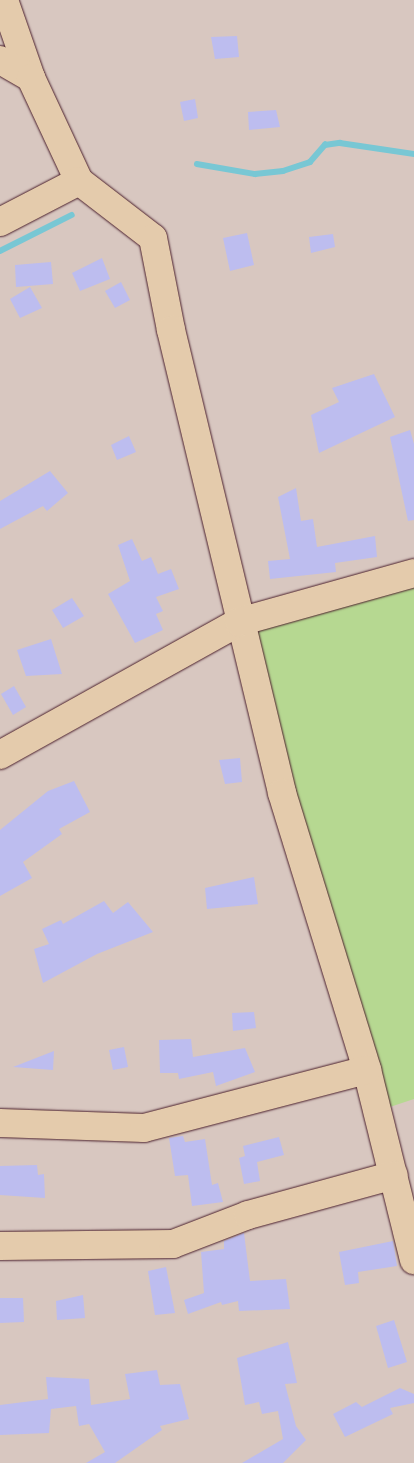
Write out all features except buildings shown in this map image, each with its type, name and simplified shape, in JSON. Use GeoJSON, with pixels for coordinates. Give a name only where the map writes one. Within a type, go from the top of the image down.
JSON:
{"type":"FeatureCollection","features":[{"type":"Feature","properties":{"kind":"street"},"geometry":{"type":"LineString","coordinates":[[4,0],[31,78],[79,181],[153,238],[239,622],[282,793],[367,1070],[400,1164],[414,1260]]}},
{"type":"Feature","properties":{"kind":"street"},"geometry":{"type":"LineString","coordinates":[[0,60],[31,78]]}},
{"type":"Feature","properties":{"kind":"street"},"geometry":{"type":"LineString","coordinates":[[0,222],[79,181]]}},
{"type":"Feature","properties":{"kind":"street"},"geometry":{"type":"LineString","coordinates":[[0,755],[239,622],[414,573]]}},
{"type":"Feature","properties":{"kind":"street"},"geometry":{"type":"LineString","coordinates":[[0,1123],[144,1128],[367,1070]]}},
{"type":"Feature","properties":{"kind":"street"},"geometry":{"type":"LineString","coordinates":[[0,1246],[173,1244],[248,1215],[400,1164]]}},
{"type":"Feature","properties":{"kind":"green space"},"geometry":{"type":"Polygon","coordinates":[[[414,573],[414,1099],[378,1111],[239,622],[414,573]]]}},
{"type":"Feature","properties":{"kind":"waterway"},"geometry":{"type":"LineString","coordinates":[[197,164],[255,174],[283,171],[310,162],[325,145],[340,143],[414,154]]}},
{"type":"Feature","properties":{"kind":"waterway"},"geometry":{"type":"LineString","coordinates":[[0,251],[72,215]]}}]}
